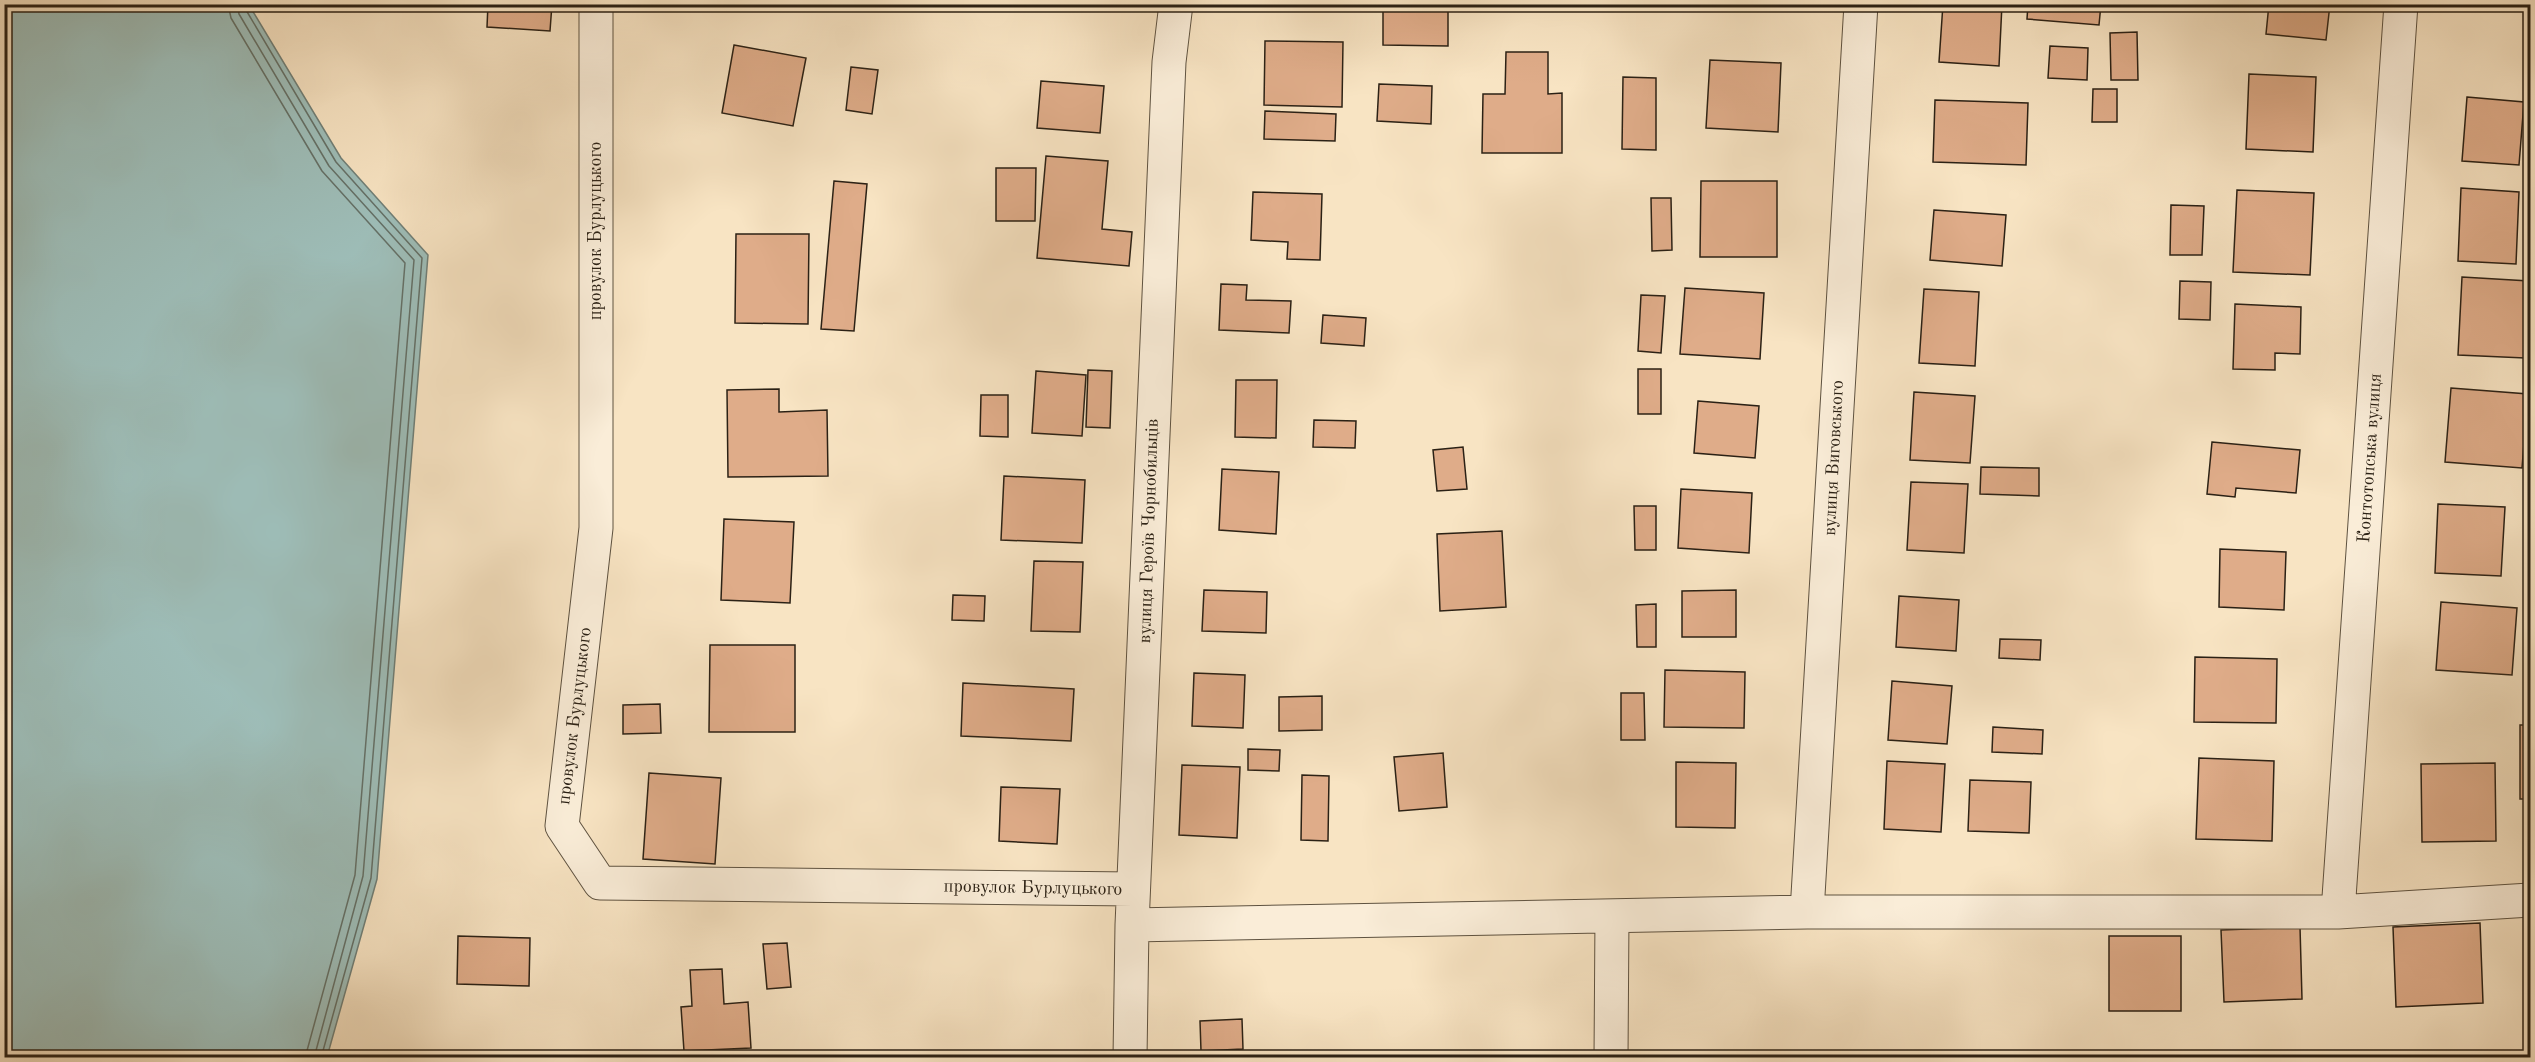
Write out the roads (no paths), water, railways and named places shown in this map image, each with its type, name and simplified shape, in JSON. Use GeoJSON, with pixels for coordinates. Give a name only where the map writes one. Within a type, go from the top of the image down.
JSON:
{"type":"FeatureCollection","features":[{"type":"Feature","properties":{"kind":"street","name":"провулок Бурлуцького"},"geometry":{"type":"LineString","coordinates":[[597,4],[596,528],[562,826],[600,883],[1133,889]]}},
{"type":"Feature","properties":{"kind":"street","name":"вулиця Героїв Чорнобильців"},"geometry":{"type":"LineString","coordinates":[[1130,1058],[1133,889],[1168,74],[1176,4]]}},
{"type":"Feature","properties":{"kind":"street","name":"вулиця Виговського"},"geometry":{"type":"LineString","coordinates":[[1807,912],[1861,4]]}},
{"type":"Feature","properties":{"kind":"street","name":"Контотопська вулиця"},"geometry":{"type":"LineString","coordinates":[[2338,912],[2401,4]]}},
{"type":"Feature","properties":{"kind":"street"},"geometry":{"type":"LineString","coordinates":[[1132,925],[1807,912],[2338,912],[2530,900]]}},
{"type":"Feature","properties":{"kind":"street"},"geometry":{"type":"LineString","coordinates":[[1611,1058],[1612,916]]}},
{"type":"Feature","properties":{"kind":"water"},"geometry":{"type":"Polygon","coordinates":[[[5,4],[249,5],[341,158],[428,255],[377,879],[327,1057],[5,1057],[5,4]]]}}]}
